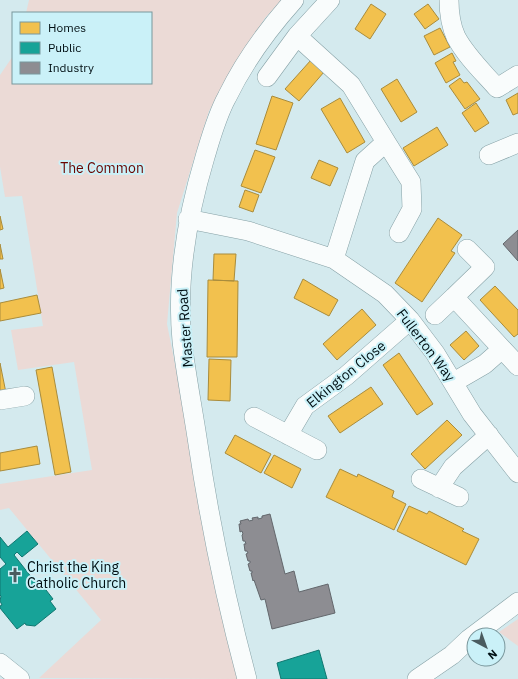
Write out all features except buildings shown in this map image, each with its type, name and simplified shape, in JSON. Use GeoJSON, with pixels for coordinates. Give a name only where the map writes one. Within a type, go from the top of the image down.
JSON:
{"type":"FeatureCollection","features":[{"type":"Feature","properties":{"kind":"street","name":"Master Road"},"geometry":{"type":"LineString","coordinates":[[247,679],[230,616],[208,511],[182,341],[182,267],[188,219],[196,187],[210,140],[226,98],[248,60],[272,25],[294,0]]}},
{"type":"Feature","properties":{"kind":"street"},"geometry":{"type":"LineString","coordinates":[[267,77],[297,36],[330,0]]}},
{"type":"Feature","properties":{"kind":"street"},"geometry":{"type":"LineString","coordinates":[[448,0],[451,20],[456,36],[471,59],[497,88],[518,75]]}},
{"type":"Feature","properties":{"kind":"street"},"geometry":{"type":"LineString","coordinates":[[297,36],[351,85],[411,182],[412,209],[399,233]]}},
{"type":"Feature","properties":{"kind":"street"},"geometry":{"type":"LineString","coordinates":[[334,259],[365,161],[386,142]]}},
{"type":"Feature","properties":{"kind":"street"},"geometry":{"type":"LineString","coordinates":[[489,155],[518,143]]}},
{"type":"Feature","properties":{"kind":"street","name":"Fullerton Way"},"geometry":{"type":"LineString","coordinates":[[188,219],[248,231],[334,259],[385,294],[410,320],[436,353],[472,414],[518,473]]}},
{"type":"Feature","properties":{"kind":"street"},"geometry":{"type":"LineString","coordinates":[[435,314],[485,268],[468,249]]}},
{"type":"Feature","properties":{"kind":"street"},"geometry":{"type":"LineString","coordinates":[[454,297],[518,366]]}},
{"type":"Feature","properties":{"kind":"street","name":"Elkington Close"},"geometry":{"type":"LineString","coordinates":[[288,435],[305,406],[346,376],[410,320]]}},
{"type":"Feature","properties":{"kind":"street"},"geometry":{"type":"LineString","coordinates":[[454,382],[485,364],[502,349]]}},
{"type":"Feature","properties":{"kind":"street"},"geometry":{"type":"LineString","coordinates":[[0,400],[25,396]]}},
{"type":"Feature","properties":{"kind":"street"},"geometry":{"type":"LineString","coordinates":[[254,418],[317,450]]}},
{"type":"Feature","properties":{"kind":"street"},"geometry":{"type":"LineString","coordinates":[[439,488],[453,467],[489,435]]}},
{"type":"Feature","properties":{"kind":"street"},"geometry":{"type":"LineString","coordinates":[[421,479],[459,498]]}},
{"type":"Feature","properties":{"kind":"street"},"geometry":{"type":"LineString","coordinates":[[417,679],[452,655],[469,639],[518,602]]}},
{"type":"Feature","properties":{"kind":"street"},"geometry":{"type":"LineString","coordinates":[[437,679],[452,655]]}},
{"type":"Feature","properties":{"kind":"street"},"geometry":{"type":"LineString","coordinates":[[0,663],[20,679]]}},
{"type":"Feature","properties":{"kind":"green space","name":"The Common"},"geometry":{"type":"Polygon","coordinates":[[[29,0],[282,0],[265,18],[209,111],[177,213],[167,324],[238,679],[39,678],[101,620],[9,508],[0,510],[0,484],[92,470],[74,362],[18,370],[11,330],[43,326],[22,196],[5,197],[0,167],[0,75],[12,57],[12,84],[152,84],[152,12],[26,12],[29,0]]]}},
{"type":"Feature","properties":{"kind":"green space"},"geometry":{"type":"Polygon","coordinates":[[[518,619],[518,646],[506,637],[506,627],[518,619]]]}},
{"type":"Feature","properties":{"kind":"place","name":"Christ the King Catholic Church"},"geometry":{"type":"Point","coordinates":[15,575]}}]}
